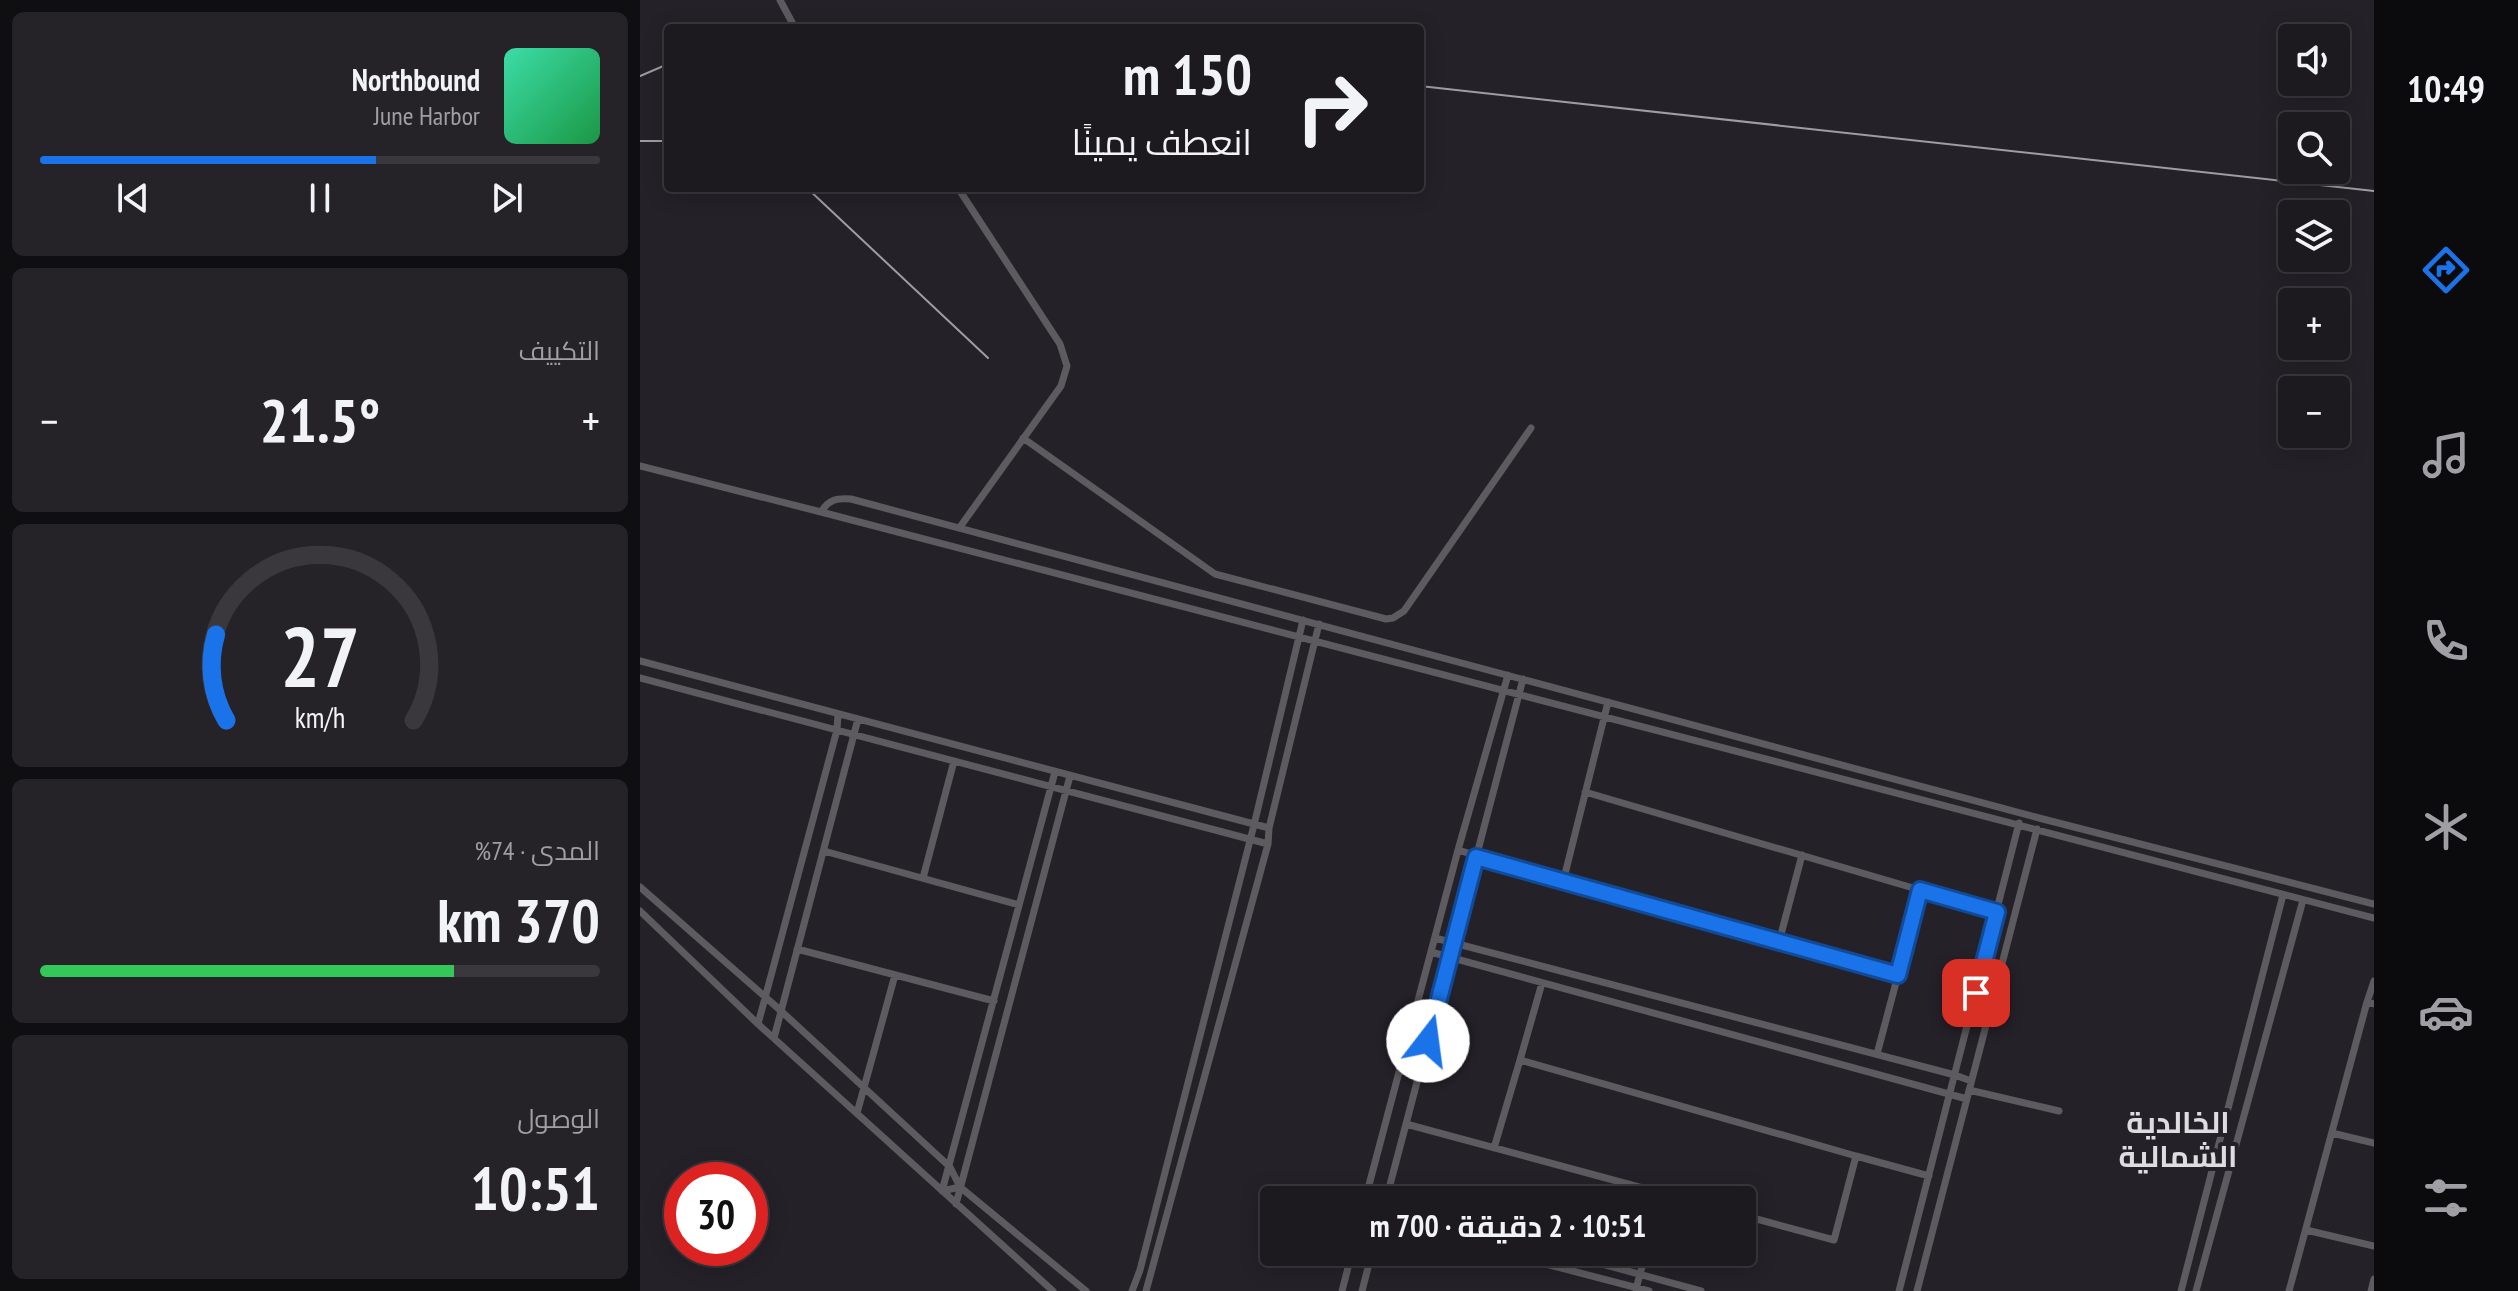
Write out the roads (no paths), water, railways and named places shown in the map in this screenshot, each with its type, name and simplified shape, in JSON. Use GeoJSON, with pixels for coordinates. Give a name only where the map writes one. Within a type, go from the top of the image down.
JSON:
{"type":"FeatureCollection","features":[{"type":"Feature","properties":{"kind":"street"},"geometry":{"type":"LineString","coordinates":[[780,0],[793,24]]}},
{"type":"Feature","properties":{"kind":"street"},"geometry":{"type":"LineString","coordinates":[[960,527],[1064,379],[1066,359],[1052,331],[961,192]]}},
{"type":"Feature","properties":{"kind":"street"},"geometry":{"type":"LineString","coordinates":[[1023,438],[1215,574],[1386,619],[1404,611],[1531,428]]}},
{"type":"Feature","properties":{"kind":"street"},"geometry":{"type":"LineString","coordinates":[[640,466],[2374,918]]}},
{"type":"Feature","properties":{"kind":"street"},"geometry":{"type":"LineString","coordinates":[[821,512],[835,498],[851,499],[2022,814],[2374,904]]}},
{"type":"Feature","properties":{"kind":"street"},"geometry":{"type":"LineString","coordinates":[[1132,1291],[1140,1270],[1254,825],[1303,620]]}},
{"type":"Feature","properties":{"kind":"street"},"geometry":{"type":"LineString","coordinates":[[1146,1291],[1268,844],[1269,828],[1319,624]]}},
{"type":"Feature","properties":{"kind":"street"},"geometry":{"type":"LineString","coordinates":[[640,661],[1269,828]]}},
{"type":"Feature","properties":{"kind":"street"},"geometry":{"type":"LineString","coordinates":[[1370,1186],[1458,850],[1508,675]]}},
{"type":"Feature","properties":{"kind":"street"},"geometry":{"type":"LineString","coordinates":[[640,678],[1268,844]]}},
{"type":"Feature","properties":{"kind":"street"},"geometry":{"type":"LineString","coordinates":[[1390,1186],[1523,679]]}},
{"type":"Feature","properties":{"kind":"street"},"geometry":{"type":"LineString","coordinates":[[1563,882],[1608,702]]}},
{"type":"Feature","properties":{"kind":"street"},"geometry":{"type":"LineString","coordinates":[[758,1024],[837,730],[838,714]]}},
{"type":"Feature","properties":{"kind":"street"},"geometry":{"type":"LineString","coordinates":[[774,1038],[858,719]]}},
{"type":"Feature","properties":{"kind":"street"},"geometry":{"type":"LineString","coordinates":[[923,878],[954,761]]}},
{"type":"Feature","properties":{"kind":"street"},"geometry":{"type":"LineString","coordinates":[[942,1191],[1055,772]]}},
{"type":"Feature","properties":{"kind":"street"},"geometry":{"type":"LineString","coordinates":[[956,1204],[1070,776]]}},
{"type":"Feature","properties":{"kind":"street"},"geometry":{"type":"LineString","coordinates":[[1585,792],[1997,912]]}},
{"type":"Feature","properties":{"kind":"street"},"geometry":{"type":"LineString","coordinates":[[1899,1291],[2022,814]]}},
{"type":"Feature","properties":{"kind":"street"},"geometry":{"type":"LineString","coordinates":[[1917,1291],[2039,818]]}},
{"type":"Feature","properties":{"kind":"street"},"geometry":{"type":"LineString","coordinates":[[813,822],[830,826]]}},
{"type":"Feature","properties":{"kind":"street"},"geometry":{"type":"LineString","coordinates":[[1458,850],[1898,975]]}},
{"type":"Feature","properties":{"kind":"street"},"geometry":{"type":"LineString","coordinates":[[824,851],[1019,905]]}},
{"type":"Feature","properties":{"kind":"street"},"geometry":{"type":"LineString","coordinates":[[1779,942],[1802,855]]}},
{"type":"Feature","properties":{"kind":"street"},"geometry":{"type":"LineString","coordinates":[[640,887],[767,998],[950,1167],[960,1187],[1086,1291]]}},
{"type":"Feature","properties":{"kind":"street"},"geometry":{"type":"LineString","coordinates":[[1877,1054],[1920,890]]}},
{"type":"Feature","properties":{"kind":"street"},"geometry":{"type":"LineString","coordinates":[[2181,1291],[2283,895]]}},
{"type":"Feature","properties":{"kind":"street"},"geometry":{"type":"LineString","coordinates":[[2196,1291],[2303,900]]}},
{"type":"Feature","properties":{"kind":"street"},"geometry":{"type":"LineString","coordinates":[[640,911],[758,1024],[1053,1291]]}},
{"type":"Feature","properties":{"kind":"street"},"geometry":{"type":"LineString","coordinates":[[1435,938],[1971,1081]]}},
{"type":"Feature","properties":{"kind":"street"},"geometry":{"type":"LineString","coordinates":[[797,949],[994,1001]]}},
{"type":"Feature","properties":{"kind":"street"},"geometry":{"type":"LineString","coordinates":[[1431,952],[1950,1093],[2059,1111]]}},
{"type":"Feature","properties":{"kind":"street"},"geometry":{"type":"LineString","coordinates":[[857,1113],[895,975]]}},
{"type":"Feature","properties":{"kind":"street"},"geometry":{"type":"LineString","coordinates":[[2289,1291],[2371,1003],[2374,981]]}},
{"type":"Feature","properties":{"kind":"street"},"geometry":{"type":"LineString","coordinates":[[1494,1148],[1542,983]]}},
{"type":"Feature","properties":{"kind":"street"},"geometry":{"type":"LineString","coordinates":[[1520,1060],[1929,1176]]}},
{"type":"Feature","properties":{"kind":"street"},"geometry":{"type":"LineString","coordinates":[[1406,1124],[1625,1186]]}},
{"type":"Feature","properties":{"kind":"street"},"geometry":{"type":"LineString","coordinates":[[2332,1133],[2374,1143]]}},
{"type":"Feature","properties":{"kind":"street"},"geometry":{"type":"LineString","coordinates":[[1756,1219],[1834,1240],[1856,1156]]}},
{"type":"Feature","properties":{"kind":"street"},"geometry":{"type":"LineString","coordinates":[[942,1191],[960,1187]]}},
{"type":"Feature","properties":{"kind":"street"},"geometry":{"type":"LineString","coordinates":[[2306,1230],[2374,1246]]}},
{"type":"Feature","properties":{"kind":"street"},"geometry":{"type":"LineString","coordinates":[[1342,1291],[1348,1266]]}},
{"type":"Feature","properties":{"kind":"street"},"geometry":{"type":"LineString","coordinates":[[1362,1291],[1368,1266]]}},
{"type":"Feature","properties":{"kind":"street"},"geometry":{"type":"LineString","coordinates":[[1551,1266],[1650,1291],[1653,1278]]}},
{"type":"Feature","properties":{"kind":"street"},"geometry":{"type":"LineString","coordinates":[[1610,1266],[1701,1291]]}},
{"type":"Feature","properties":{"kind":"street"},"geometry":{"type":"LineString","coordinates":[[1636,1289],[1642,1266]]}},
{"type":"Feature","properties":{"kind":"street"},"geometry":{"type":"LineString","coordinates":[[2371,1291],[2374,1279]]}},
{"type":"Feature","properties":{"kind":"railway"},"geometry":{"type":"LineString","coordinates":[[844,24],[876,24]]}},
{"type":"Feature","properties":{"kind":"railway"},"geometry":{"type":"LineString","coordinates":[[640,76],[664,66]]}},
{"type":"Feature","properties":{"kind":"railway"},"geometry":{"type":"LineString","coordinates":[[1424,86],[2374,191]]}},
{"type":"Feature","properties":{"kind":"railway"},"geometry":{"type":"LineString","coordinates":[[640,141],[664,141]]}},
{"type":"Feature","properties":{"kind":"railway"},"geometry":{"type":"LineString","coordinates":[[811,192],[988,358]]}},
{"type":"Feature","properties":{"kind":"district","name":"الخالدية الشمالية"},"geometry":{"type":"Point","coordinates":[2178,1140]}}]}
